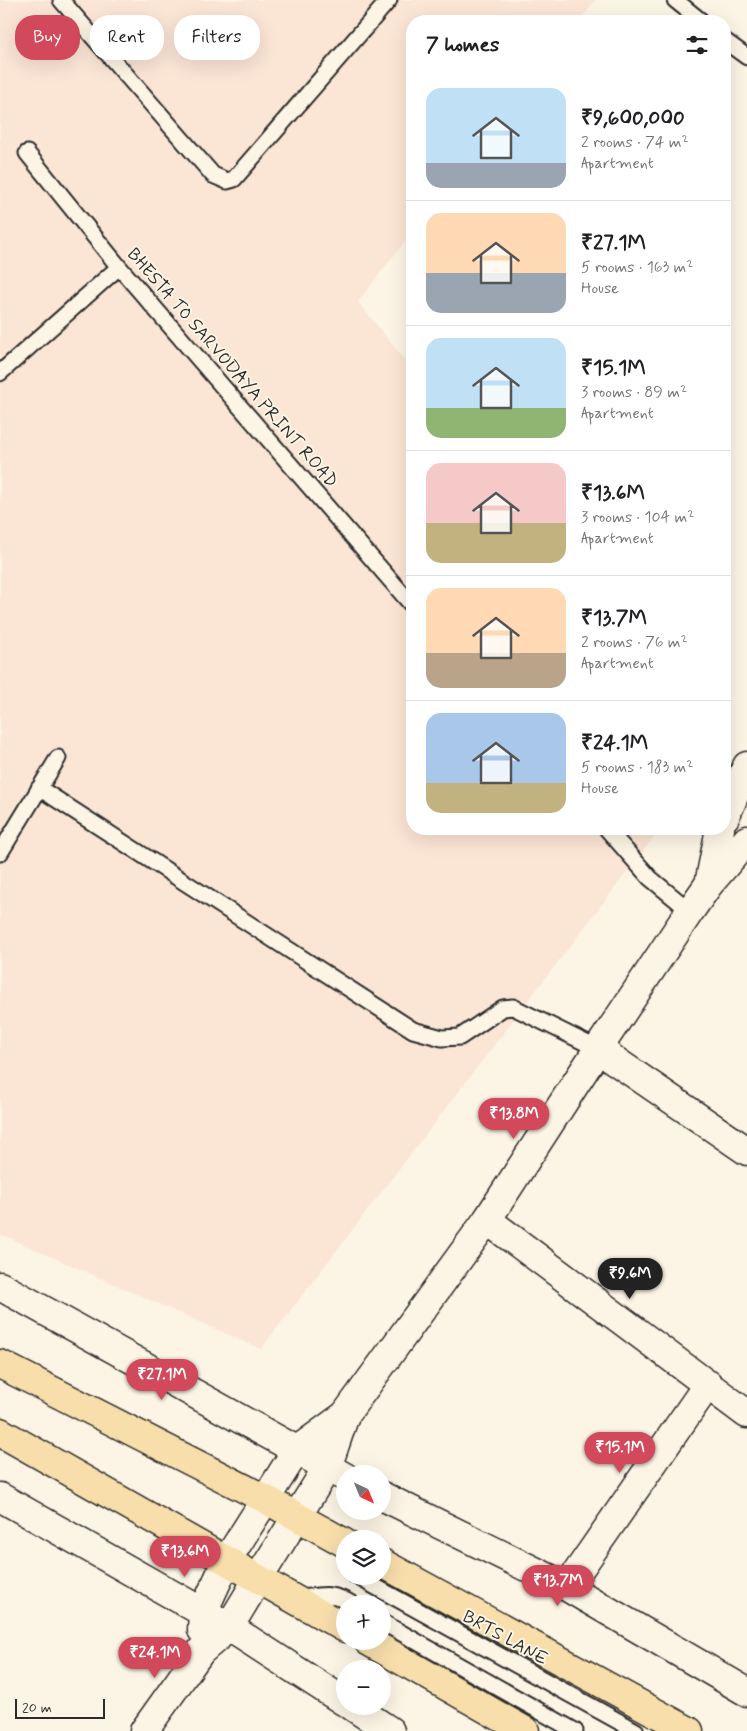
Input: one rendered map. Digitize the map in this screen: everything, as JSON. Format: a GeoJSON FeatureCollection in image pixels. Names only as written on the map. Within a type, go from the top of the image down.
{"type":"FeatureCollection","features":[{"type":"Feature","properties":{"kind":"highway"},"geometry":{"type":"LineString","coordinates":[[0,1364],[296,1516],[336,1542]]}},
{"type":"Feature","properties":{"kind":"highway"},"geometry":{"type":"LineString","coordinates":[[0,1432],[336,1623]]}},
{"type":"Feature","properties":{"kind":"highway"},"geometry":{"type":"LineString","coordinates":[[391,1568],[689,1731]]}},
{"type":"Feature","properties":{"kind":"highway"},"geometry":{"type":"LineString","coordinates":[[384,1650],[525,1731]]}},
{"type":"Feature","properties":{"kind":"street"},"geometry":{"type":"LineString","coordinates":[[731,803],[747,766]]}},
{"type":"Feature","properties":{"kind":"street"},"geometry":{"type":"LineString","coordinates":[[201,1651],[203,1612],[227,1560],[296,1451],[345,1414],[487,1220],[690,911],[709,884],[746,845],[731,834]]}},
{"type":"Feature","properties":{"kind":"street"},"geometry":{"type":"LineString","coordinates":[[709,884],[719,835]]}},
{"type":"Feature","properties":{"kind":"street"},"geometry":{"type":"LineString","coordinates":[[598,1049],[747,1151]]}},
{"type":"Feature","properties":{"kind":"street"},"geometry":{"type":"LineString","coordinates":[[487,1220],[747,1414]]}},
{"type":"Feature","properties":{"kind":"street"},"geometry":{"type":"LineString","coordinates":[[0,1286],[336,1473],[296,1516],[229,1627],[201,1651],[144,1731]]}},
{"type":"Feature","properties":{"kind":"street"},"geometry":{"type":"LineString","coordinates":[[566,1587],[708,1384]]}},
{"type":"Feature","properties":{"kind":"street"},"geometry":{"type":"LineString","coordinates":[[337,1465],[345,1414]]}},
{"type":"Feature","properties":{"kind":"street"},"geometry":{"type":"LineString","coordinates":[[0,1497],[229,1627],[336,1696]]}},
{"type":"Feature","properties":{"kind":"street"},"geometry":{"type":"LineString","coordinates":[[391,1500],[566,1587],[747,1692]]}},
{"type":"Feature","properties":{"kind":"street"},"geometry":{"type":"LineString","coordinates":[[366,1715],[390,1731]]}},
{"type":"Feature","properties":{"kind":"lane"},"geometry":{"type":"LineString","coordinates":[[61,0],[213,176],[227,181],[234,178],[389,0]]}},
{"type":"Feature","properties":{"kind":"lane"},"geometry":{"type":"LineString","coordinates":[[675,0],[694,15]]}},
{"type":"Feature","properties":{"kind":"lane"},"geometry":{"type":"LineString","coordinates":[[731,45],[747,57]]}},
{"type":"Feature","properties":{"kind":"lane","name":"BHESTA TO SARVODAYA PRINT ROAD"},"geometry":{"type":"LineString","coordinates":[[27,152],[119,267],[406,598]]}},
{"type":"Feature","properties":{"kind":"lane"},"geometry":{"type":"LineString","coordinates":[[0,373],[119,267]]}},
{"type":"Feature","properties":{"kind":"lane"},"geometry":{"type":"LineString","coordinates":[[0,853],[58,758]]}},
{"type":"Feature","properties":{"kind":"lane"},"geometry":{"type":"LineString","coordinates":[[39,788],[414,1030],[442,1038],[460,1038],[503,1008],[513,1007],[598,1049]]}},
{"type":"Feature","properties":{"kind":"lane"},"geometry":{"type":"LineString","coordinates":[[612,835],[650,878],[690,911]]}},
{"type":"Feature","properties":{"kind":"lane","name":"BRTS LANE"},"geometry":{"type":"LineString","coordinates":[[372,1585],[636,1731]]}},
{"type":"Feature","properties":{"kind":"lane"},"geometry":{"type":"LineString","coordinates":[[293,1599],[336,1596]]}},
{"type":"Feature","properties":{"kind":"lane"},"geometry":{"type":"LineString","coordinates":[[391,1627],[575,1731]]}},
{"type":"Feature","properties":{"kind":"shaded area"},"geometry":{"type":"Polygon","coordinates":[[[0,0],[596,0],[584,15],[406,15],[406,240],[358,302],[406,362],[406,835],[655,835],[261,1349],[0,1234],[0,0]]]}}]}
